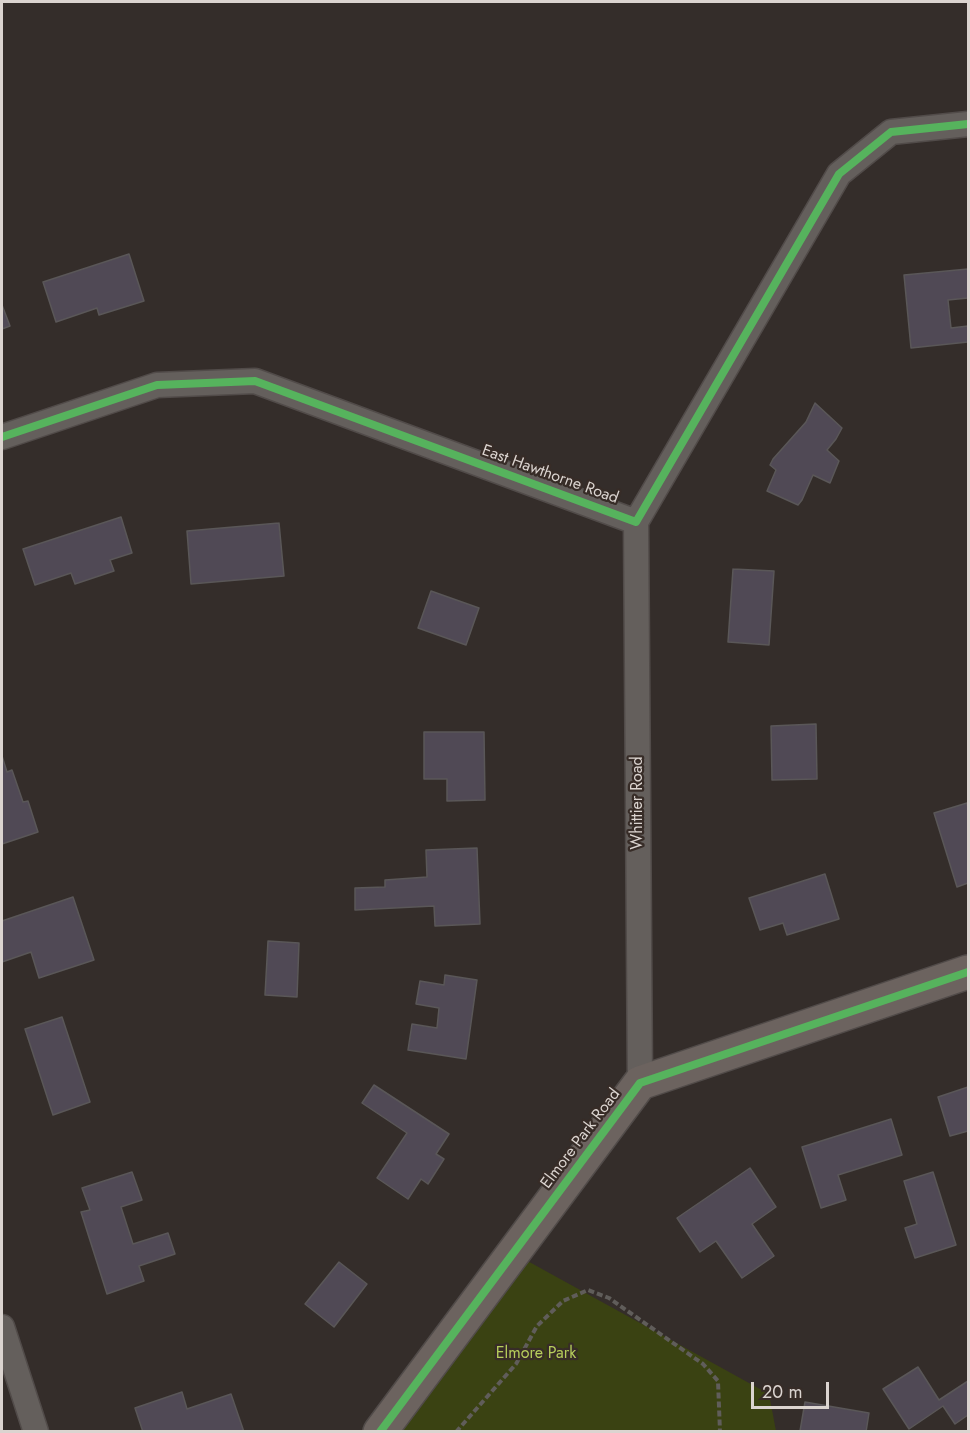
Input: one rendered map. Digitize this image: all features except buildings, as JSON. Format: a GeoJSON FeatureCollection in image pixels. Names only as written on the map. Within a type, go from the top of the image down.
{"type":"FeatureCollection","features":[{"type":"Feature","properties":{"kind":"street"},"geometry":{"type":"LineString","coordinates":[[636,522],[839,174],[891,132],[969,124]]}},
{"type":"Feature","properties":{"kind":"street","name":"East Hawthorne Road"},"geometry":{"type":"LineString","coordinates":[[2,437],[157,385],[255,381],[636,522]]}},
{"type":"Feature","properties":{"kind":"street","name":"Whittier Road"},"geometry":{"type":"LineString","coordinates":[[636,522],[639,1083]]}},
{"type":"Feature","properties":{"kind":"street","name":"Elmore Park Road"},"geometry":{"type":"LineString","coordinates":[[380,1431],[639,1083],[969,972]]}},
{"type":"Feature","properties":{"kind":"street"},"geometry":{"type":"LineString","coordinates":[[2,1327],[36,1431]]}},
{"type":"Feature","properties":{"kind":"path"},"geometry":{"type":"LineString","coordinates":[[456,1431],[516,1364],[537,1326],[563,1301],[588,1290],[609,1298],[704,1364],[718,1381],[720,1431]]}},
{"type":"Feature","properties":{"kind":"green space","name":"Elmore Park"},"geometry":{"type":"Polygon","coordinates":[[[513,1253],[769,1394],[776,1431],[380,1432],[513,1253]]]}},
{"type":"Feature","properties":{"kind":"cycle path"},"geometry":{"type":"LineString","coordinates":[[2,437],[157,385],[255,381],[636,522],[839,174],[891,132],[968,124]]}},
{"type":"Feature","properties":{"kind":"cycle path"},"geometry":{"type":"LineString","coordinates":[[380,1432],[640,1083],[968,972]]}}]}
